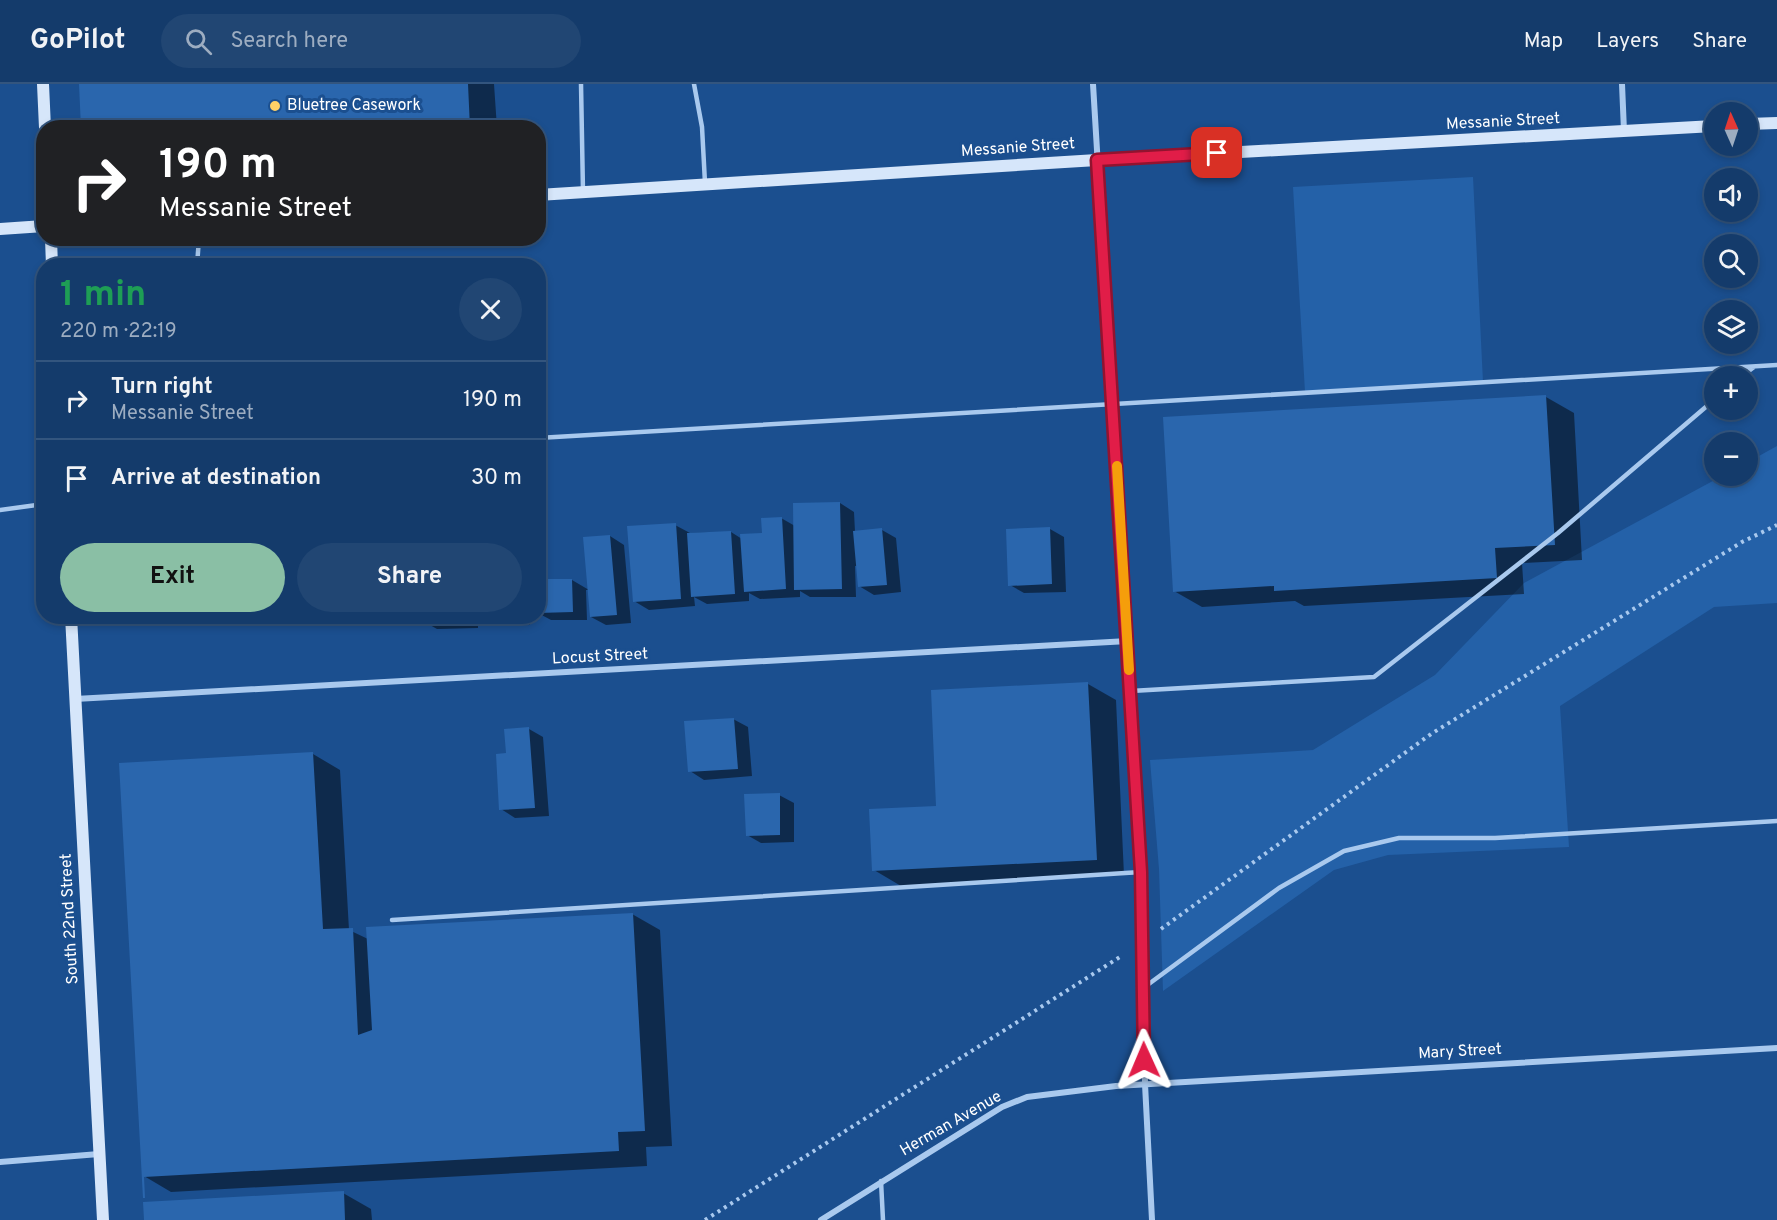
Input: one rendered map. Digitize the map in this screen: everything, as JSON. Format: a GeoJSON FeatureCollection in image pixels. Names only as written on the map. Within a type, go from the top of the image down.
{"type":"FeatureCollection","features":[{"type":"Feature","properties":{"kind":"street"},"geometry":{"type":"LineString","coordinates":[[43,84],[45,120]]}},
{"type":"Feature","properties":{"kind":"street"},"geometry":{"type":"LineString","coordinates":[[1094,84],[1141,872],[1144,1084],[1152,1220]]}},
{"type":"Feature","properties":{"kind":"street"},"geometry":{"type":"LineString","coordinates":[[1622,84],[1624,132]]}},
{"type":"Feature","properties":{"kind":"street"},"geometry":{"type":"LineString","coordinates":[[1758,124],[1777,123]]}},
{"type":"Feature","properties":{"kind":"street","name":"Messanie Street"},"geometry":{"type":"LineString","coordinates":[[546,194],[1097,160],[1704,127]]}},
{"type":"Feature","properties":{"kind":"street"},"geometry":{"type":"LineString","coordinates":[[0,229],[36,227]]}},
{"type":"Feature","properties":{"kind":"street","name":"South 22nd Street"},"geometry":{"type":"LineString","coordinates":[[71,624],[103,1220]]}},
{"type":"Feature","properties":{"kind":"street","name":"Locust Street"},"geometry":{"type":"LineString","coordinates":[[74,699],[1128,641]]}},
{"type":"Feature","properties":{"kind":"street","name":"Mary Street"},"geometry":{"type":"LineString","coordinates":[[1144,1084],[1777,1048]]}},
{"type":"Feature","properties":{"kind":"street","name":"Herman Avenue"},"geometry":{"type":"LineString","coordinates":[[821,1220],[880,1181],[1002,1107],[1027,1097],[1144,1084]]}},
{"type":"Feature","properties":{"kind":"street"},"geometry":{"type":"LineString","coordinates":[[0,1162],[99,1154]]}},
{"type":"Feature","properties":{"kind":"lane"},"geometry":{"type":"LineString","coordinates":[[581,84],[584,192]]}},
{"type":"Feature","properties":{"kind":"lane"},"geometry":{"type":"LineString","coordinates":[[694,84],[702,127],[705,184]]}},
{"type":"Feature","properties":{"kind":"lane"},"geometry":{"type":"LineString","coordinates":[[1758,367],[1777,365]]}},
{"type":"Feature","properties":{"kind":"lane"},"geometry":{"type":"LineString","coordinates":[[546,438],[1704,370]]}},
{"type":"Feature","properties":{"kind":"lane"},"geometry":{"type":"LineString","coordinates":[[1131,691],[1374,677],[1558,533],[1704,409]]}},
{"type":"Feature","properties":{"kind":"lane"},"geometry":{"type":"LineString","coordinates":[[0,510],[36,505]]}},
{"type":"Feature","properties":{"kind":"lane"},"geometry":{"type":"LineString","coordinates":[[1142,989],[1279,888],[1344,851],[1399,838],[1494,838],[1777,821]]}},
{"type":"Feature","properties":{"kind":"lane"},"geometry":{"type":"LineString","coordinates":[[392,920],[1141,872]]}},
{"type":"Feature","properties":{"kind":"lane"},"geometry":{"type":"LineString","coordinates":[[880,1181],[883,1220]]}},
{"type":"Feature","properties":{"kind":"path"},"geometry":{"type":"LineString","coordinates":[[705,1220],[1142,942],[1431,734],[1732,548],[1777,525]]}},
{"type":"Feature","properties":{"kind":"shaded area"},"geometry":{"type":"Polygon","coordinates":[[[1473,177],[1483,382],[1305,392],[1293,187],[1473,177]]]}},
{"type":"Feature","properties":{"kind":"shaded area"},"geometry":{"type":"Polygon","coordinates":[[[1777,446],[1777,603],[1714,607],[1560,706],[1569,847],[1388,855],[1334,870],[1163,991],[1159,869],[1150,760],[1313,750],[1435,675],[1524,583],[1704,486],[1758,486],[1758,456],[1777,446]]]}},
{"type":"Feature","properties":{"kind":"building","name":"Bluetree Casework"},"geometry":{"type":"Polygon","coordinates":[[[79,84],[468,84],[470,120],[81,120],[79,84]]]}},
{"type":"Feature","properties":{"kind":"building"},"geometry":{"type":"Polygon","coordinates":[[[1546,395],[1555,545],[1495,548],[1497,578],[1274,591],[1274,586],[1173,592],[1163,417],[1546,395]]]}},
{"type":"Feature","properties":{"kind":"building"},"geometry":{"type":"Polygon","coordinates":[[[840,502],[842,589],[794,590],[793,503],[840,502]]]}},
{"type":"Feature","properties":{"kind":"building"},"geometry":{"type":"Polygon","coordinates":[[[782,517],[786,589],[744,592],[740,534],[762,533],[761,518],[782,517]]]}},
{"type":"Feature","properties":{"kind":"building"},"geometry":{"type":"Polygon","coordinates":[[[676,523],[681,599],[633,602],[627,526],[676,523]]]}},
{"type":"Feature","properties":{"kind":"building"},"geometry":{"type":"Polygon","coordinates":[[[1050,527],[1052,584],[1008,586],[1006,529],[1050,527]]]}},
{"type":"Feature","properties":{"kind":"building"},"geometry":{"type":"Polygon","coordinates":[[[882,528],[887,585],[858,587],[853,531],[882,528]]]}},
{"type":"Feature","properties":{"kind":"building"},"geometry":{"type":"Polygon","coordinates":[[[731,531],[735,594],[691,597],[687,533],[731,531]]]}},
{"type":"Feature","properties":{"kind":"building"},"geometry":{"type":"Polygon","coordinates":[[[610,535],[617,615],[590,617],[583,537],[610,535]]]}},
{"type":"Feature","properties":{"kind":"building"},"geometry":{"type":"Polygon","coordinates":[[[546,579],[572,579],[573,612],[546,613],[546,579]]]}},
{"type":"Feature","properties":{"kind":"building"},"geometry":{"type":"Polygon","coordinates":[[[1088,682],[1097,860],[872,871],[869,809],[936,806],[931,690],[1088,682]]]}},
{"type":"Feature","properties":{"kind":"building"},"geometry":{"type":"Polygon","coordinates":[[[734,718],[738,769],[688,772],[684,721],[734,718]]]}},
{"type":"Feature","properties":{"kind":"building"},"geometry":{"type":"Polygon","coordinates":[[[529,727],[535,808],[499,810],[496,754],[506,753],[504,729],[529,727]]]}},
{"type":"Feature","properties":{"kind":"building"},"geometry":{"type":"Polygon","coordinates":[[[313,752],[323,929],[353,928],[358,1035],[372,1030],[366,927],[633,913],[645,1131],[618,1132],[619,1151],[144,1177],[145,1198],[143,1198],[119,763],[313,752]]]}},
{"type":"Feature","properties":{"kind":"building"},"geometry":{"type":"Polygon","coordinates":[[[780,793],[780,835],[746,836],[744,794],[780,793]]]}},
{"type":"Feature","properties":{"kind":"building"},"geometry":{"type":"Polygon","coordinates":[[[344,1191],[345,1220],[144,1220],[143,1202],[344,1191]]]}},
{"type":"Feature","properties":{"kind":"slow traffic"},"geometry":{"type":"LineString","coordinates":[[1117,466],[1129,670]]}},
{"type":"Feature","properties":{"kind":"place","name":"Bluetree Casework"},"geometry":{"type":"Point","coordinates":[275,106]}},
{"type":"Feature","properties":{"kind":"route"},"geometry":{"type":"LineString","coordinates":[[1144,1060],[1141,872],[1097,160],[1217,153]]}}]}
